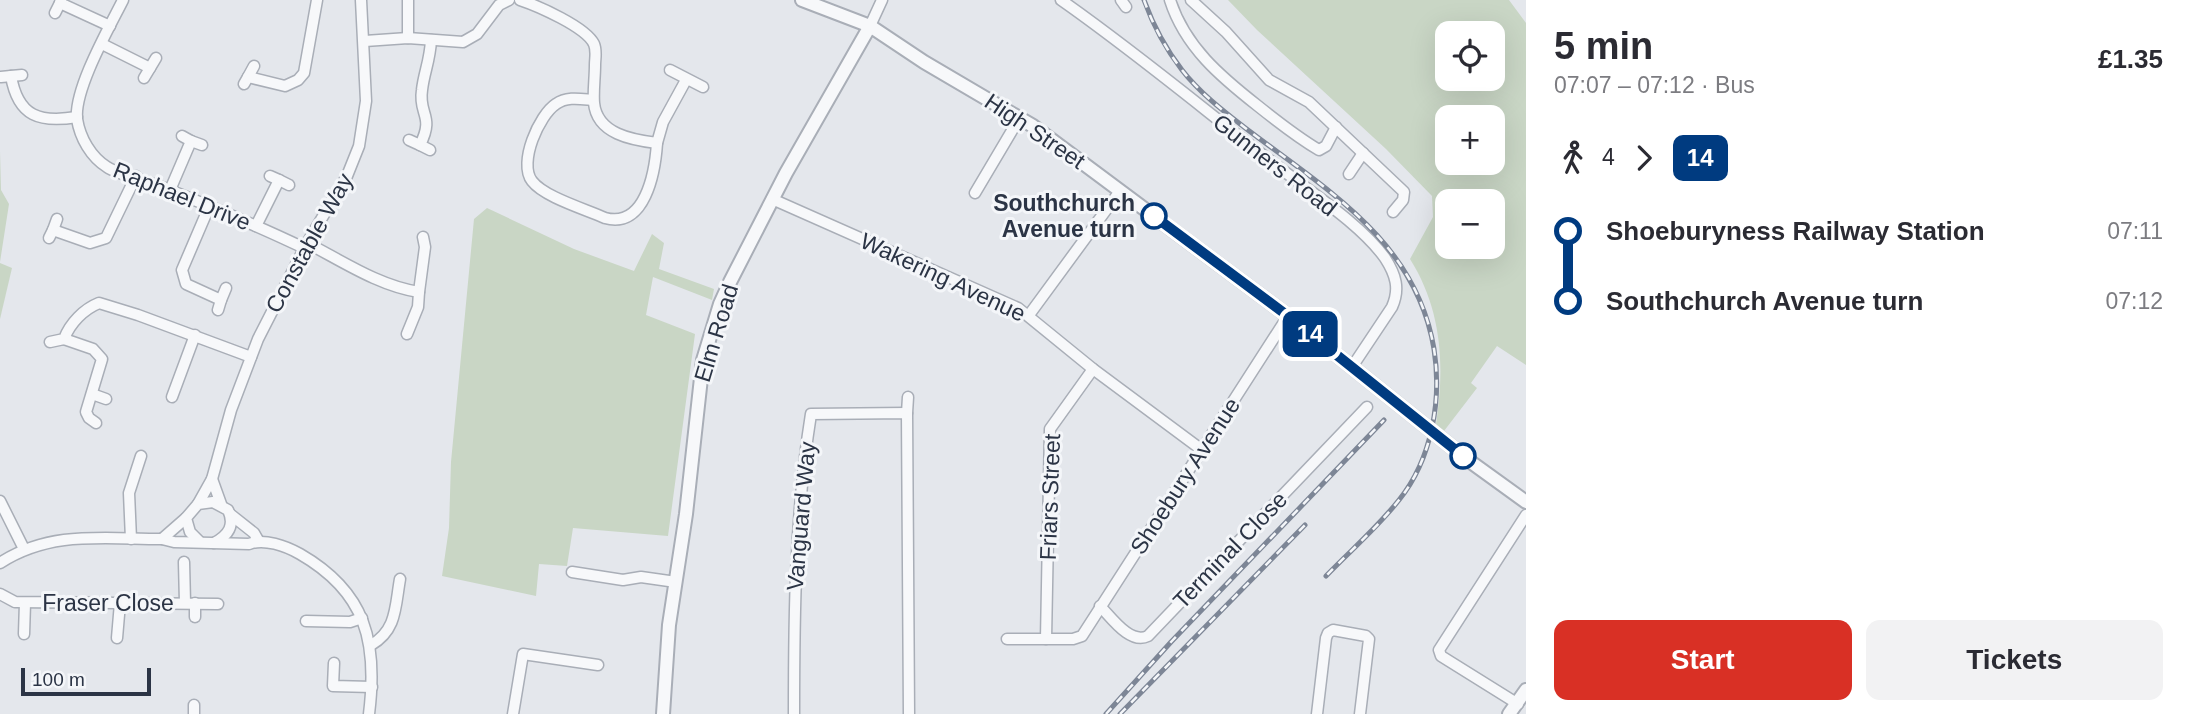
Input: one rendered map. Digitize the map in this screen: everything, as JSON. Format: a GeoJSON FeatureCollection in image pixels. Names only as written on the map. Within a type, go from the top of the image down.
{"type":"FeatureCollection","features":[{"type":"Feature","properties":{"kind":"street"},"geometry":{"type":"LineString","coordinates":[[22,75],[6,77],[16,100],[23,108],[51,120],[77,117],[83,86],[122,0]]}},
{"type":"Feature","properties":{"kind":"street"},"geometry":{"type":"LineString","coordinates":[[254,66],[246,81],[285,86],[302,77],[307,66],[317,0]]}},
{"type":"Feature","properties":{"kind":"street","name":"Constable Way"},"geometry":{"type":"LineString","coordinates":[[198,504],[212,479],[231,410],[251,357],[285,284],[341,187],[359,146],[366,101],[361,0]]}},
{"type":"Feature","properties":{"kind":"street"},"geometry":{"type":"LineString","coordinates":[[408,0],[408,38]]}},
{"type":"Feature","properties":{"kind":"street"},"geometry":{"type":"LineString","coordinates":[[365,41],[408,38],[463,42],[477,34],[499,5],[509,0]]}},
{"type":"Feature","properties":{"kind":"street"},"geometry":{"type":"LineString","coordinates":[[520,0],[579,29],[591,40],[596,51],[593,100],[596,115],[607,129],[633,139],[657,143]]}},
{"type":"Feature","properties":{"kind":"street","name":"High Street"},"geometry":{"type":"LineString","coordinates":[[802,0],[870,26],[1020,117],[1288,316],[1468,460],[1526,502]]}},
{"type":"Feature","properties":{"kind":"street"},"geometry":{"type":"LineString","coordinates":[[870,26],[882,0]]}},
{"type":"Feature","properties":{"kind":"street","name":"Gunners Road"},"geometry":{"type":"LineString","coordinates":[[1062,0],[1355,227],[1384,257],[1396,280],[1397,297],[1352,367]]}},
{"type":"Feature","properties":{"kind":"street"},"geometry":{"type":"LineString","coordinates":[[1170,0],[1184,33],[1217,74],[1297,137],[1319,150],[1326,146],[1336,127]]}},
{"type":"Feature","properties":{"kind":"street"},"geometry":{"type":"LineString","coordinates":[[1191,0],[1226,32],[1269,80],[1309,103],[1404,192],[1403,200],[1393,212]]}},
{"type":"Feature","properties":{"kind":"street"},"geometry":{"type":"LineString","coordinates":[[55,13],[60,1],[110,26]]}},
{"type":"Feature","properties":{"kind":"street","name":"Elm Road"},"geometry":{"type":"LineString","coordinates":[[663,714],[666,647],[704,360],[720,304],[772,200],[870,26]]}},
{"type":"Feature","properties":{"kind":"street"},"geometry":{"type":"LineString","coordinates":[[409,140],[425,147],[428,128],[421,94],[430,60],[431,40]]}},
{"type":"Feature","properties":{"kind":"street"},"geometry":{"type":"LineString","coordinates":[[102,44],[153,63],[144,78]]}},
{"type":"Feature","properties":{"kind":"street"},"geometry":{"type":"LineString","coordinates":[[670,71],[703,86]]}},
{"type":"Feature","properties":{"kind":"street"},"geometry":{"type":"LineString","coordinates":[[593,100],[573,99],[559,102],[544,117],[528,149],[526,161],[529,177],[538,187],[605,218],[627,218],[637,209],[653,176],[663,122],[686,80]]}},
{"type":"Feature","properties":{"kind":"street","name":"Raphael Drive"},"geometry":{"type":"LineString","coordinates":[[77,117],[84,141],[97,159],[115,172],[135,176],[405,290],[419,292]]}},
{"type":"Feature","properties":{"kind":"street"},"geometry":{"type":"LineString","coordinates":[[975,193],[1020,117]]}},
{"type":"Feature","properties":{"kind":"street"},"geometry":{"type":"LineString","coordinates":[[170,190],[187,138],[202,145]]}},
{"type":"Feature","properties":{"kind":"street"},"geometry":{"type":"LineString","coordinates":[[1349,174],[1363,153]]}},
{"type":"Feature","properties":{"kind":"street"},"geometry":{"type":"LineString","coordinates":[[57,219],[51,234],[90,243],[106,238],[135,176]]}},
{"type":"Feature","properties":{"kind":"street"},"geometry":{"type":"LineString","coordinates":[[256,226],[279,180]]}},
{"type":"Feature","properties":{"kind":"street"},"geometry":{"type":"LineString","coordinates":[[1029,316],[1119,191]]}},
{"type":"Feature","properties":{"kind":"street","name":"Wakering Avenue"},"geometry":{"type":"LineString","coordinates":[[772,200],[1007,303],[1029,316],[1093,369],[1202,450]]}},
{"type":"Feature","properties":{"kind":"street"},"geometry":{"type":"LineString","coordinates":[[209,207],[182,270],[186,285],[219,305],[226,288]]}},
{"type":"Feature","properties":{"kind":"street"},"geometry":{"type":"LineString","coordinates":[[407,334],[418,307],[425,247],[423,237]]}},
{"type":"Feature","properties":{"kind":"street"},"geometry":{"type":"LineString","coordinates":[[64,339],[70,325],[94,304],[99,303],[251,357]]}},
{"type":"Feature","properties":{"kind":"street","name":"Shoebury Avenue"},"geometry":{"type":"LineString","coordinates":[[1046,639],[1073,639],[1082,636],[1288,316]]}},
{"type":"Feature","properties":{"kind":"street"},"geometry":{"type":"LineString","coordinates":[[172,397],[195,335]]}},
{"type":"Feature","properties":{"kind":"street"},"geometry":{"type":"LineString","coordinates":[[50,342],[64,339],[97,352],[102,359],[86,412],[96,423]]}},
{"type":"Feature","properties":{"kind":"street","name":"Friars Street"},"geometry":{"type":"LineString","coordinates":[[1046,639],[1050,429],[1093,369]]}},
{"type":"Feature","properties":{"kind":"street"},"geometry":{"type":"LineString","coordinates":[[92,394],[106,398]]}},
{"type":"Feature","properties":{"kind":"street"},"geometry":{"type":"LineString","coordinates":[[908,397],[909,714]]}},
{"type":"Feature","properties":{"kind":"street","name":"Terminal Close"},"geometry":{"type":"LineString","coordinates":[[1100,606],[1132,636],[1142,639],[1147,636],[1367,407]]}},
{"type":"Feature","properties":{"kind":"street","name":"Vanguard Way"},"geometry":{"type":"LineString","coordinates":[[794,714],[796,564],[802,474],[811,414],[907,413]]}},
{"type":"Feature","properties":{"kind":"street"},"geometry":{"type":"LineString","coordinates":[[1355,420],[1364,428]]}},
{"type":"Feature","properties":{"kind":"street"},"geometry":{"type":"LineString","coordinates":[[131,539],[129,492],[141,456]]}},
{"type":"Feature","properties":{"kind":"street"},"geometry":{"type":"LineString","coordinates":[[212,479],[221,504],[254,533],[258,540]]}},
{"type":"Feature","properties":{"kind":"street"},"geometry":{"type":"LineString","coordinates":[[0,501],[23,549]]}},
{"type":"Feature","properties":{"kind":"street"},"geometry":{"type":"LineString","coordinates":[[162,539],[198,504],[221,504]]}},
{"type":"Feature","properties":{"kind":"street"},"geometry":{"type":"LineString","coordinates":[[214,542],[222,538],[231,527],[230,514]]}},
{"type":"Feature","properties":{"kind":"street"},"geometry":{"type":"LineString","coordinates":[[1526,515],[1439,650],[1441,656],[1514,709],[1526,690]]}},
{"type":"Feature","properties":{"kind":"street"},"geometry":{"type":"LineString","coordinates":[[186,518],[190,532],[200,542]]}},
{"type":"Feature","properties":{"kind":"street"},"geometry":{"type":"LineString","coordinates":[[0,563],[23,549],[67,538],[162,539],[249,544],[258,540],[293,550],[316,563],[344,589],[362,618],[371,645],[372,687],[369,714]]}},
{"type":"Feature","properties":{"kind":"street"},"geometry":{"type":"LineString","coordinates":[[184,562],[195,618]]}},
{"type":"Feature","properties":{"kind":"street"},"geometry":{"type":"LineString","coordinates":[[580,586],[577,573],[624,580],[641,577],[676,582]]}},
{"type":"Feature","properties":{"kind":"street"},"geometry":{"type":"LineString","coordinates":[[371,645],[382,639],[392,625],[400,579]]}},
{"type":"Feature","properties":{"kind":"street","name":"Fraser Close"},"geometry":{"type":"LineString","coordinates":[[0,594],[15,602],[25,603],[219,604]]}},
{"type":"Feature","properties":{"kind":"street"},"geometry":{"type":"LineString","coordinates":[[24,634],[25,603]]}},
{"type":"Feature","properties":{"kind":"street"},"geometry":{"type":"LineString","coordinates":[[117,638],[120,603]]}},
{"type":"Feature","properties":{"kind":"street"},"geometry":{"type":"LineString","coordinates":[[306,621],[350,622],[362,618]]}},
{"type":"Feature","properties":{"kind":"street"},"geometry":{"type":"LineString","coordinates":[[1317,714],[1326,638],[1333,630],[1366,636],[1369,639],[1360,714]]}},
{"type":"Feature","properties":{"kind":"street"},"geometry":{"type":"LineString","coordinates":[[1007,639],[1046,639]]}},
{"type":"Feature","properties":{"kind":"street"},"geometry":{"type":"LineString","coordinates":[[513,714],[525,641]]}},
{"type":"Feature","properties":{"kind":"street"},"geometry":{"type":"LineString","coordinates":[[523,654],[598,665]]}},
{"type":"Feature","properties":{"kind":"street"},"geometry":{"type":"LineString","coordinates":[[332,699],[334,663]]}},
{"type":"Feature","properties":{"kind":"street"},"geometry":{"type":"LineString","coordinates":[[333,686],[372,687]]}},
{"type":"Feature","properties":{"kind":"green space"},"geometry":{"type":"Polygon","coordinates":[[[1228,0],[1509,0],[1526,23],[1526,365],[1497,346],[1471,383],[1477,388],[1444,431],[1436,424],[1440,360],[1435,318],[1421,278],[1410,259],[1433,217],[1432,196],[1228,0]]]}},
{"type":"Feature","properties":{"kind":"green space"},"geometry":{"type":"Polygon","coordinates":[[[0,151],[1,190],[9,204],[0,262],[0,151]]]}},
{"type":"Feature","properties":{"kind":"green space"},"geometry":{"type":"Polygon","coordinates":[[[487,208],[574,249],[634,271],[652,234],[664,243],[659,269],[714,289],[712,300],[653,277],[646,315],[695,334],[668,536],[573,528],[567,566],[539,564],[536,596],[442,576],[449,528],[451,462],[474,219],[487,208]]]}},
{"type":"Feature","properties":{"kind":"green space"},"geometry":{"type":"Polygon","coordinates":[[[0,263],[12,268],[0,319],[0,263]]]}},
{"type":"Feature","properties":{"kind":"railway"},"geometry":{"type":"LineString","coordinates":[[1144,0],[1165,45],[1189,78],[1219,107],[1363,220],[1387,247],[1408,277],[1424,311],[1434,349],[1437,388],[1427,448],[1420,466],[1399,500],[1326,576]]}},
{"type":"Feature","properties":{"kind":"railway"},"geometry":{"type":"LineString","coordinates":[[1106,714],[1171,642],[1384,420]]}},
{"type":"Feature","properties":{"kind":"railway"},"geometry":{"type":"LineString","coordinates":[[1120,714],[1305,525]]}},
{"type":"Feature","properties":{"kind":"bus line","name":"14"},"geometry":{"type":"LineString","coordinates":[[1154,216],[1288,316],[1463,456]]}},
{"type":"Feature","properties":{"kind":"place","name":"Southchurch Avenue turn"},"geometry":{"type":"Point","coordinates":[1154,216]}}]}
